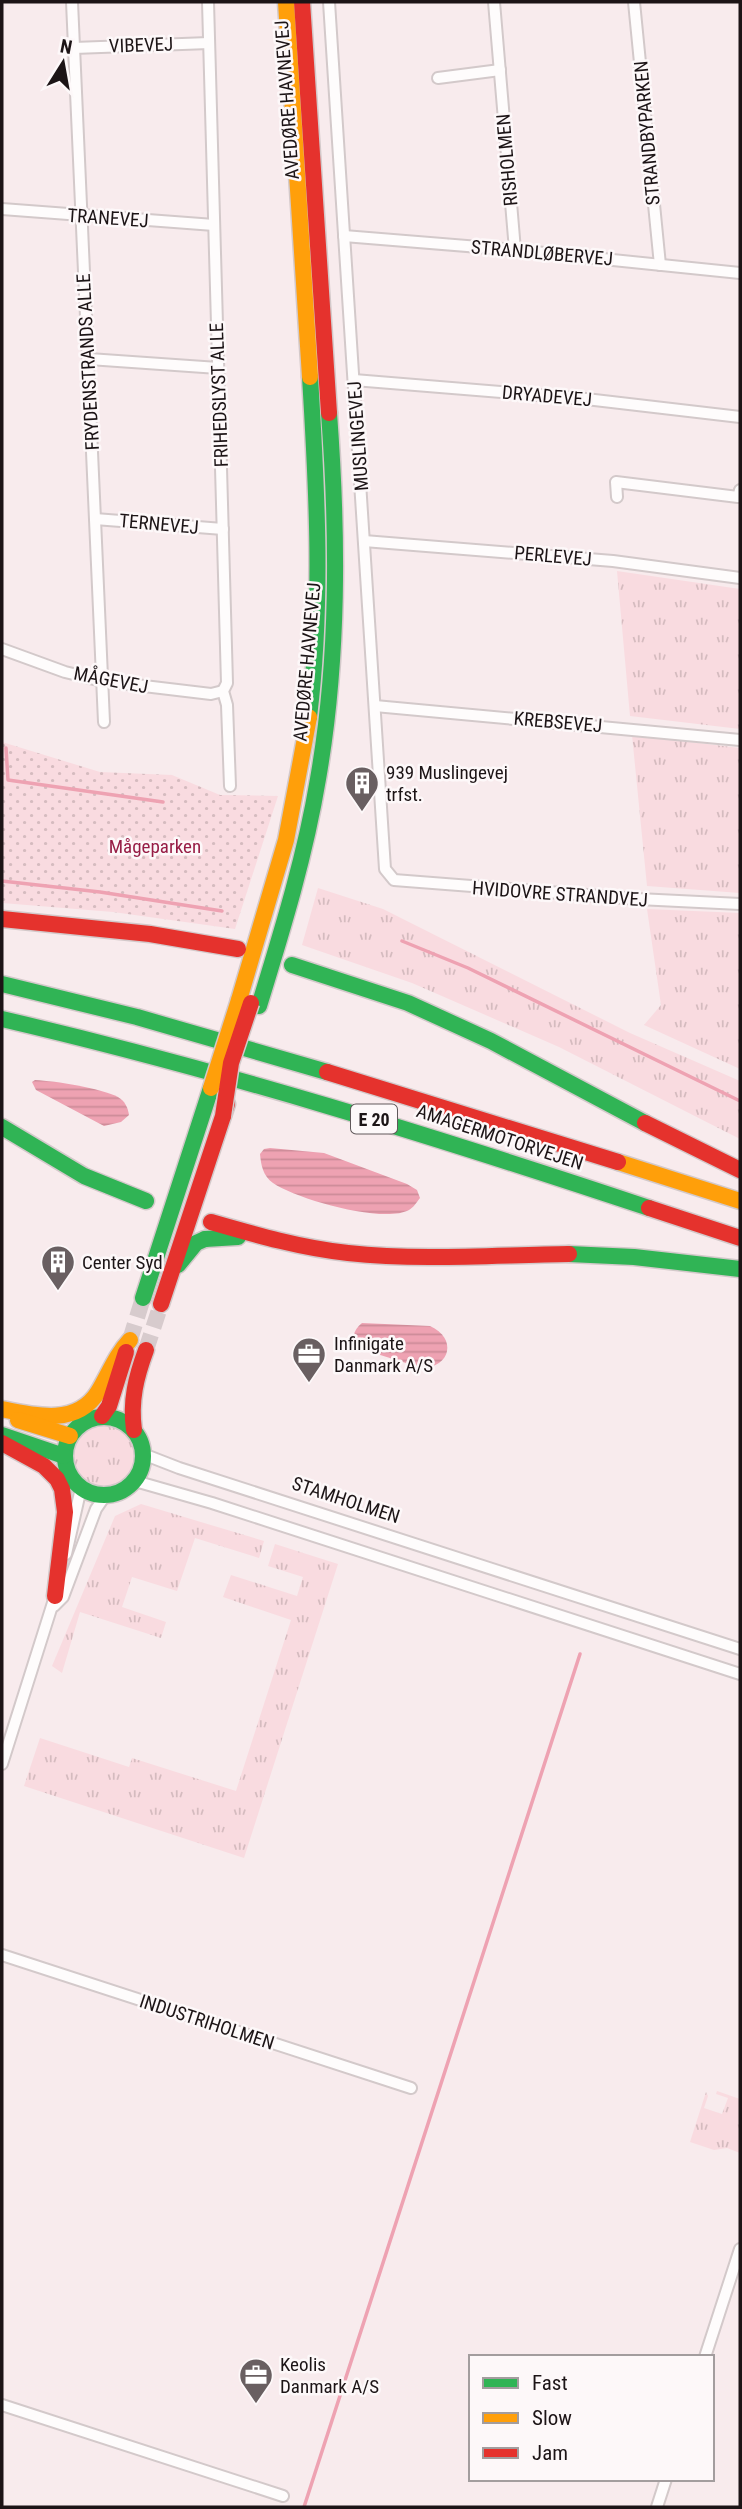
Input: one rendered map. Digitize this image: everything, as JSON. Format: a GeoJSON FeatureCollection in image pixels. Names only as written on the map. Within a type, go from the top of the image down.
{"type":"FeatureCollection","features":[{"type":"Feature","properties":{"kind":"main road","name":"AVEDØRE HAVNEVEJ"},"geometry":{"type":"LineString","coordinates":[[143,1298],[172,1210],[213,1114],[250,1003],[248,954],[293,812],[314,676],[318,621],[316,478],[286,2]]}},
{"type":"Feature","properties":{"kind":"main road","name":"AVEDØRE HAVNEVEJ"},"geometry":{"type":"LineString","coordinates":[[161,1304],[192,1211],[213,1114],[215,1075],[274,959],[292,898],[311,818],[329,690],[336,561],[334,481],[302,2]]}},
{"type":"Feature","properties":{"kind":"main road"},"geometry":{"type":"LineString","coordinates":[[2,919],[100,927],[205,942],[274,959],[408,1003],[491,1041],[612,1107],[740,1170]]}},
{"type":"Feature","properties":{"kind":"main road","name":"AMAGERMOTORVEJEN"},"geometry":{"type":"LineString","coordinates":[[2,984],[199,1032],[740,1201]]}},
{"type":"Feature","properties":{"kind":"main road","name":"AMAGERMOTORVEJEN"},"geometry":{"type":"LineString","coordinates":[[2,1019],[192,1065],[295,1094],[740,1238]]}},
{"type":"Feature","properties":{"kind":"main road"},"geometry":{"type":"LineString","coordinates":[[2,1127],[85,1176],[172,1210],[192,1211],[209,1221],[278,1241]]}},
{"type":"Feature","properties":{"kind":"main road"},"geometry":{"type":"LineString","coordinates":[[172,1272],[196,1243],[205,1239],[231,1236],[346,1253],[439,1258],[571,1254],[653,1258],[740,1269]]}},
{"type":"Feature","properties":{"kind":"main road"},"geometry":{"type":"LineString","coordinates":[[2,1411],[61,1417],[83,1407],[97,1395],[115,1355],[130,1340],[109,1406],[102,1416]]}},
{"type":"Feature","properties":{"kind":"main road"},"geometry":{"type":"LineString","coordinates":[[134,1430],[130,1410],[131,1393],[146,1350]]}},
{"type":"Feature","properties":{"kind":"main road"},"geometry":{"type":"LineString","coordinates":[[2,1411],[70,1436]]}},
{"type":"Feature","properties":{"kind":"main road"},"geometry":{"type":"LineString","coordinates":[[102,1416],[123,1421],[134,1430],[141,1441],[143,1454],[135,1481],[118,1493],[105,1496],[92,1494],[81,1488],[67,1471],[64,1456],[70,1436],[80,1424],[102,1416]]}},
{"type":"Feature","properties":{"kind":"main road"},"geometry":{"type":"LineString","coordinates":[[2,1435],[64,1456]]}},
{"type":"Feature","properties":{"kind":"main road"},"geometry":{"type":"LineString","coordinates":[[2,1443],[52,1472],[65,1496],[64,1533],[54,1602]]}},
{"type":"Feature","properties":{"kind":"street","name":"FRYDENSTRANDS ALLE"},"geometry":{"type":"LineString","coordinates":[[72,2],[104,722]]}},
{"type":"Feature","properties":{"kind":"street","name":"FRIHEDSLYST ALLE"},"geometry":{"type":"LineString","coordinates":[[208,2],[227,683],[223,691],[227,705],[230,786]]}},
{"type":"Feature","properties":{"kind":"street","name":"MUSLINGEVEJ"},"geometry":{"type":"LineString","coordinates":[[329,2],[385,869]]}},
{"type":"Feature","properties":{"kind":"street","name":"RISHOLMEN"},"geometry":{"type":"LineString","coordinates":[[494,2],[515,250]]}},
{"type":"Feature","properties":{"kind":"street","name":"STRANDBYPARKEN"},"geometry":{"type":"LineString","coordinates":[[634,2],[660,265]]}},
{"type":"Feature","properties":{"kind":"street","name":"VIBEVEJ"},"geometry":{"type":"LineString","coordinates":[[74,48],[209,43]]}},
{"type":"Feature","properties":{"kind":"street"},"geometry":{"type":"LineString","coordinates":[[438,78],[500,71]]}},
{"type":"Feature","properties":{"kind":"street","name":"TRANEVEJ"},"geometry":{"type":"LineString","coordinates":[[2,209],[214,225]]}},
{"type":"Feature","properties":{"kind":"street","name":"STRANDLØBERVEJ"},"geometry":{"type":"LineString","coordinates":[[344,236],[740,273]]}},
{"type":"Feature","properties":{"kind":"street"},"geometry":{"type":"LineString","coordinates":[[89,359],[218,368]]}},
{"type":"Feature","properties":{"kind":"street","name":"DRYADEVEJ"},"geometry":{"type":"LineString","coordinates":[[354,380],[586,399],[740,417]]}},
{"type":"Feature","properties":{"kind":"street"},"geometry":{"type":"LineString","coordinates":[[617,497],[616,482],[737,497],[740,490]]}},
{"type":"Feature","properties":{"kind":"street","name":"TERNEVEJ"},"geometry":{"type":"LineString","coordinates":[[95,519],[223,529]]}},
{"type":"Feature","properties":{"kind":"street","name":"PERLEVEJ"},"geometry":{"type":"LineString","coordinates":[[365,541],[613,561],[740,578]]}},
{"type":"Feature","properties":{"kind":"street","name":"MÅGEVEJ"},"geometry":{"type":"LineString","coordinates":[[2,649],[102,681],[211,694],[223,691]]}},
{"type":"Feature","properties":{"kind":"street","name":"KREBSEVEJ"},"geometry":{"type":"LineString","coordinates":[[375,706],[740,740]]}},
{"type":"Feature","properties":{"kind":"street","name":"HVIDOVRE STRANDVEJ"},"geometry":{"type":"LineString","coordinates":[[385,869],[394,880],[447,886],[740,904]]}},
{"type":"Feature","properties":{"kind":"street","name":"STAMHOLMEN"},"geometry":{"type":"LineString","coordinates":[[143,1454],[179,1468],[740,1649]]}},
{"type":"Feature","properties":{"kind":"street"},"geometry":{"type":"LineString","coordinates":[[135,1481],[177,1492],[740,1674]]}},
{"type":"Feature","properties":{"kind":"street"},"geometry":{"type":"LineString","coordinates":[[2,1765],[54,1602],[81,1488]]}},
{"type":"Feature","properties":{"kind":"street"},"geometry":{"type":"LineString","coordinates":[[54,1602],[63,1597],[96,1509],[105,1496]]}},
{"type":"Feature","properties":{"kind":"street"},"geometry":{"type":"LineString","coordinates":[[529,1605],[537,1584]]}},
{"type":"Feature","properties":{"kind":"street","name":"INDUSTRIHOLMEN"},"geometry":{"type":"LineString","coordinates":[[2,1955],[411,2088]]}},
{"type":"Feature","properties":{"kind":"street"},"geometry":{"type":"LineString","coordinates":[[706,2355],[740,2249]]}},
{"type":"Feature","properties":{"kind":"street"},"geometry":{"type":"LineString","coordinates":[[2,2405],[282,2496]]}},
{"type":"Feature","properties":{"kind":"street"},"geometry":{"type":"LineString","coordinates":[[657,2507],[665,2481]]}},
{"type":"Feature","properties":{"kind":"green space"},"geometry":{"type":"Polygon","coordinates":[[[617,571],[740,589],[740,729],[630,716],[617,571]]]}},
{"type":"Feature","properties":{"kind":"green space"},"geometry":{"type":"Polygon","coordinates":[[[632,735],[740,748],[740,893],[647,886],[632,735]]]}},
{"type":"Feature","properties":{"kind":"green space","name":"Mågeparken"},"geometry":{"type":"Polygon","coordinates":[[[2,742],[100,772],[172,775],[220,795],[278,796],[235,929],[113,912],[2,903],[2,742]]]}},
{"type":"Feature","properties":{"kind":"green space"},"geometry":{"type":"Polygon","coordinates":[[[318,888],[383,909],[630,1033],[740,1081],[740,1139],[559,1047],[412,983],[302,945],[318,888]]]}},
{"type":"Feature","properties":{"kind":"green space"},"geometry":{"type":"Polygon","coordinates":[[[647,909],[740,913],[740,1069],[644,1025],[661,1005],[647,909]]]}},
{"type":"Feature","properties":{"kind":"green space"},"geometry":{"type":"Polygon","coordinates":[[[105,1424],[117,1426],[128,1433],[135,1444],[135,1468],[128,1479],[117,1486],[105,1488],[93,1486],[82,1479],[75,1468],[73,1456],[75,1444],[82,1433],[93,1426],[105,1424]]]}},
{"type":"Feature","properties":{"kind":"green space"},"geometry":{"type":"Polygon","coordinates":[[[141,1504],[264,1541],[259,1558],[195,1538],[177,1591],[132,1577],[122,1607],[166,1622],[161,1638],[80,1612],[62,1673],[52,1666],[115,1516],[141,1504]]]}},
{"type":"Feature","properties":{"kind":"green space"},"geometry":{"type":"Polygon","coordinates":[[[275,1544],[338,1564],[244,1858],[24,1786],[40,1738],[129,1767],[132,1758],[236,1791],[291,1620],[223,1597],[231,1575],[297,1596],[303,1577],[268,1566],[275,1544]]]}},
{"type":"Feature","properties":{"kind":"green space"},"geometry":{"type":"Polygon","coordinates":[[[717,2091],[740,2099],[740,2153],[727,2148],[714,2150],[690,2142],[706,2092],[708,2096],[704,2108],[722,2114],[728,2098],[716,2094],[717,2091]]]}},
{"type":"Feature","properties":{"kind":"shaded area"},"geometry":{"type":"Polygon","coordinates":[[[35,1080],[110,1094],[123,1101],[129,1115],[121,1122],[104,1126],[36,1090],[32,1082],[35,1080]]]}},
{"type":"Feature","properties":{"kind":"shaded area"},"geometry":{"type":"Polygon","coordinates":[[[264,1149],[324,1153],[407,1184],[417,1190],[420,1198],[409,1210],[397,1214],[380,1214],[340,1208],[300,1196],[273,1183],[267,1177],[260,1154],[264,1149]]]}},
{"type":"Feature","properties":{"kind":"shaded area"},"geometry":{"type":"Polygon","coordinates":[[[362,1323],[430,1326],[444,1337],[447,1351],[439,1363],[422,1368],[361,1349],[354,1336],[362,1323]]]}},
{"type":"Feature","properties":{"kind":"waterway"},"geometry":{"type":"LineString","coordinates":[[6,748],[8,780],[163,802]]}},
{"type":"Feature","properties":{"kind":"waterway"},"geometry":{"type":"LineString","coordinates":[[2,881],[100,892],[222,911]]}},
{"type":"Feature","properties":{"kind":"waterway"},"geometry":{"type":"LineString","coordinates":[[402,941],[468,968],[740,1101]]}},
{"type":"Feature","properties":{"kind":"waterway"},"geometry":{"type":"LineString","coordinates":[[304,2507],[580,1654]]}},
{"type":"Feature","properties":{"kind":"tunnel"},"geometry":{"type":"LineString","coordinates":[[130,1340],[143,1298]]}},
{"type":"Feature","properties":{"kind":"tunnel"},"geometry":{"type":"LineString","coordinates":[[146,1350],[161,1304]]}},
{"type":"Feature","properties":{"kind":"traffic: fast"},"geometry":{"type":"LineString","coordinates":[[309,717],[317,589],[310,377]]}},
{"type":"Feature","properties":{"kind":"traffic: fast"},"geometry":{"type":"LineString","coordinates":[[259,1006],[300,865],[325,734],[335,597],[329,413]]}},
{"type":"Feature","properties":{"kind":"traffic: fast"},"geometry":{"type":"LineString","coordinates":[[292,965],[408,1003],[491,1041],[645,1123]]}},
{"type":"Feature","properties":{"kind":"traffic: fast"},"geometry":{"type":"LineString","coordinates":[[2,984],[137,1017],[327,1072]]}},
{"type":"Feature","properties":{"kind":"traffic: fast"},"geometry":{"type":"LineString","coordinates":[[2,1019],[247,1082],[649,1208]]}},
{"type":"Feature","properties":{"kind":"traffic: fast"},"geometry":{"type":"LineString","coordinates":[[143,1298],[211,1088]]}},
{"type":"Feature","properties":{"kind":"traffic: fast"},"geometry":{"type":"LineString","coordinates":[[2,1127],[84,1176],[146,1201]]}},
{"type":"Feature","properties":{"kind":"traffic: fast"},"geometry":{"type":"LineString","coordinates":[[205,1239],[238,1237]]}},
{"type":"Feature","properties":{"kind":"traffic: fast"},"geometry":{"type":"LineString","coordinates":[[178,1265],[196,1243],[205,1239]]}},
{"type":"Feature","properties":{"kind":"traffic: fast"},"geometry":{"type":"LineString","coordinates":[[569,1254],[634,1257],[740,1269]]}},
{"type":"Feature","properties":{"kind":"traffic: fast"},"geometry":{"type":"LineString","coordinates":[[96,1417],[112,1417],[126,1423],[137,1434],[143,1448],[143,1456],[143,1464],[137,1478],[126,1489],[112,1495],[96,1495],[82,1489],[71,1478],[65,1464],[65,1448],[71,1434],[82,1423],[96,1417]]}},
{"type":"Feature","properties":{"kind":"traffic: fast"},"geometry":{"type":"LineString","coordinates":[[2,1435],[64,1456]]}},
{"type":"Feature","properties":{"kind":"traffic: slow"},"geometry":{"type":"LineString","coordinates":[[286,2],[310,377]]}},
{"type":"Feature","properties":{"kind":"traffic: slow"},"geometry":{"type":"LineString","coordinates":[[239,1000],[286,840],[309,717]]}},
{"type":"Feature","properties":{"kind":"traffic: slow"},"geometry":{"type":"LineString","coordinates":[[211,1088],[239,1000]]}},
{"type":"Feature","properties":{"kind":"traffic: slow"},"geometry":{"type":"LineString","coordinates":[[618,1162],[740,1201]]}},
{"type":"Feature","properties":{"kind":"traffic: slow"},"geometry":{"type":"LineString","coordinates":[[2,1409],[41,1416],[79,1410],[98,1392],[130,1340]]}},
{"type":"Feature","properties":{"kind":"traffic: slow"},"geometry":{"type":"LineString","coordinates":[[18,1420],[70,1436]]}},
{"type":"Feature","properties":{"kind":"traffic: jam"},"geometry":{"type":"LineString","coordinates":[[302,2],[329,413]]}},
{"type":"Feature","properties":{"kind":"traffic: jam"},"geometry":{"type":"LineString","coordinates":[[2,919],[150,934],[238,949]]}},
{"type":"Feature","properties":{"kind":"traffic: jam"},"geometry":{"type":"LineString","coordinates":[[223,1116],[231,1063],[251,1003]]}},
{"type":"Feature","properties":{"kind":"traffic: jam"},"geometry":{"type":"LineString","coordinates":[[327,1072],[618,1162]]}},
{"type":"Feature","properties":{"kind":"traffic: jam"},"geometry":{"type":"LineString","coordinates":[[161,1304],[227,1104]]}},
{"type":"Feature","properties":{"kind":"traffic: jam"},"geometry":{"type":"LineString","coordinates":[[645,1123],[740,1170]]}},
{"type":"Feature","properties":{"kind":"traffic: jam"},"geometry":{"type":"LineString","coordinates":[[649,1208],[740,1238]]}},
{"type":"Feature","properties":{"kind":"traffic: jam"},"geometry":{"type":"LineString","coordinates":[[211,1222],[296,1244],[348,1253],[431,1257],[569,1254]]}},
{"type":"Feature","properties":{"kind":"traffic: jam"},"geometry":{"type":"LineString","coordinates":[[134,1430],[135,1389],[146,1350]]}},
{"type":"Feature","properties":{"kind":"traffic: jam"},"geometry":{"type":"LineString","coordinates":[[102,1416],[109,1406],[126,1352]]}},
{"type":"Feature","properties":{"kind":"traffic: jam"},"geometry":{"type":"LineString","coordinates":[[2,1443],[44,1466],[57,1479],[62,1489],[65,1512],[55,1596]]}},
{"type":"Feature","properties":{"kind":"place","name":"939 Muslingevej trfst."},"geometry":{"type":"Point","coordinates":[362,813]}},
{"type":"Feature","properties":{"kind":"place","name":"Center Syd"},"geometry":{"type":"Point","coordinates":[58,1292]}},
{"type":"Feature","properties":{"kind":"place","name":"Infinigate Danmark A/S"},"geometry":{"type":"Point","coordinates":[309,1384]}},
{"type":"Feature","properties":{"kind":"place","name":"Keolis Danmark A/S"},"geometry":{"type":"Point","coordinates":[256,2405]}}]}
